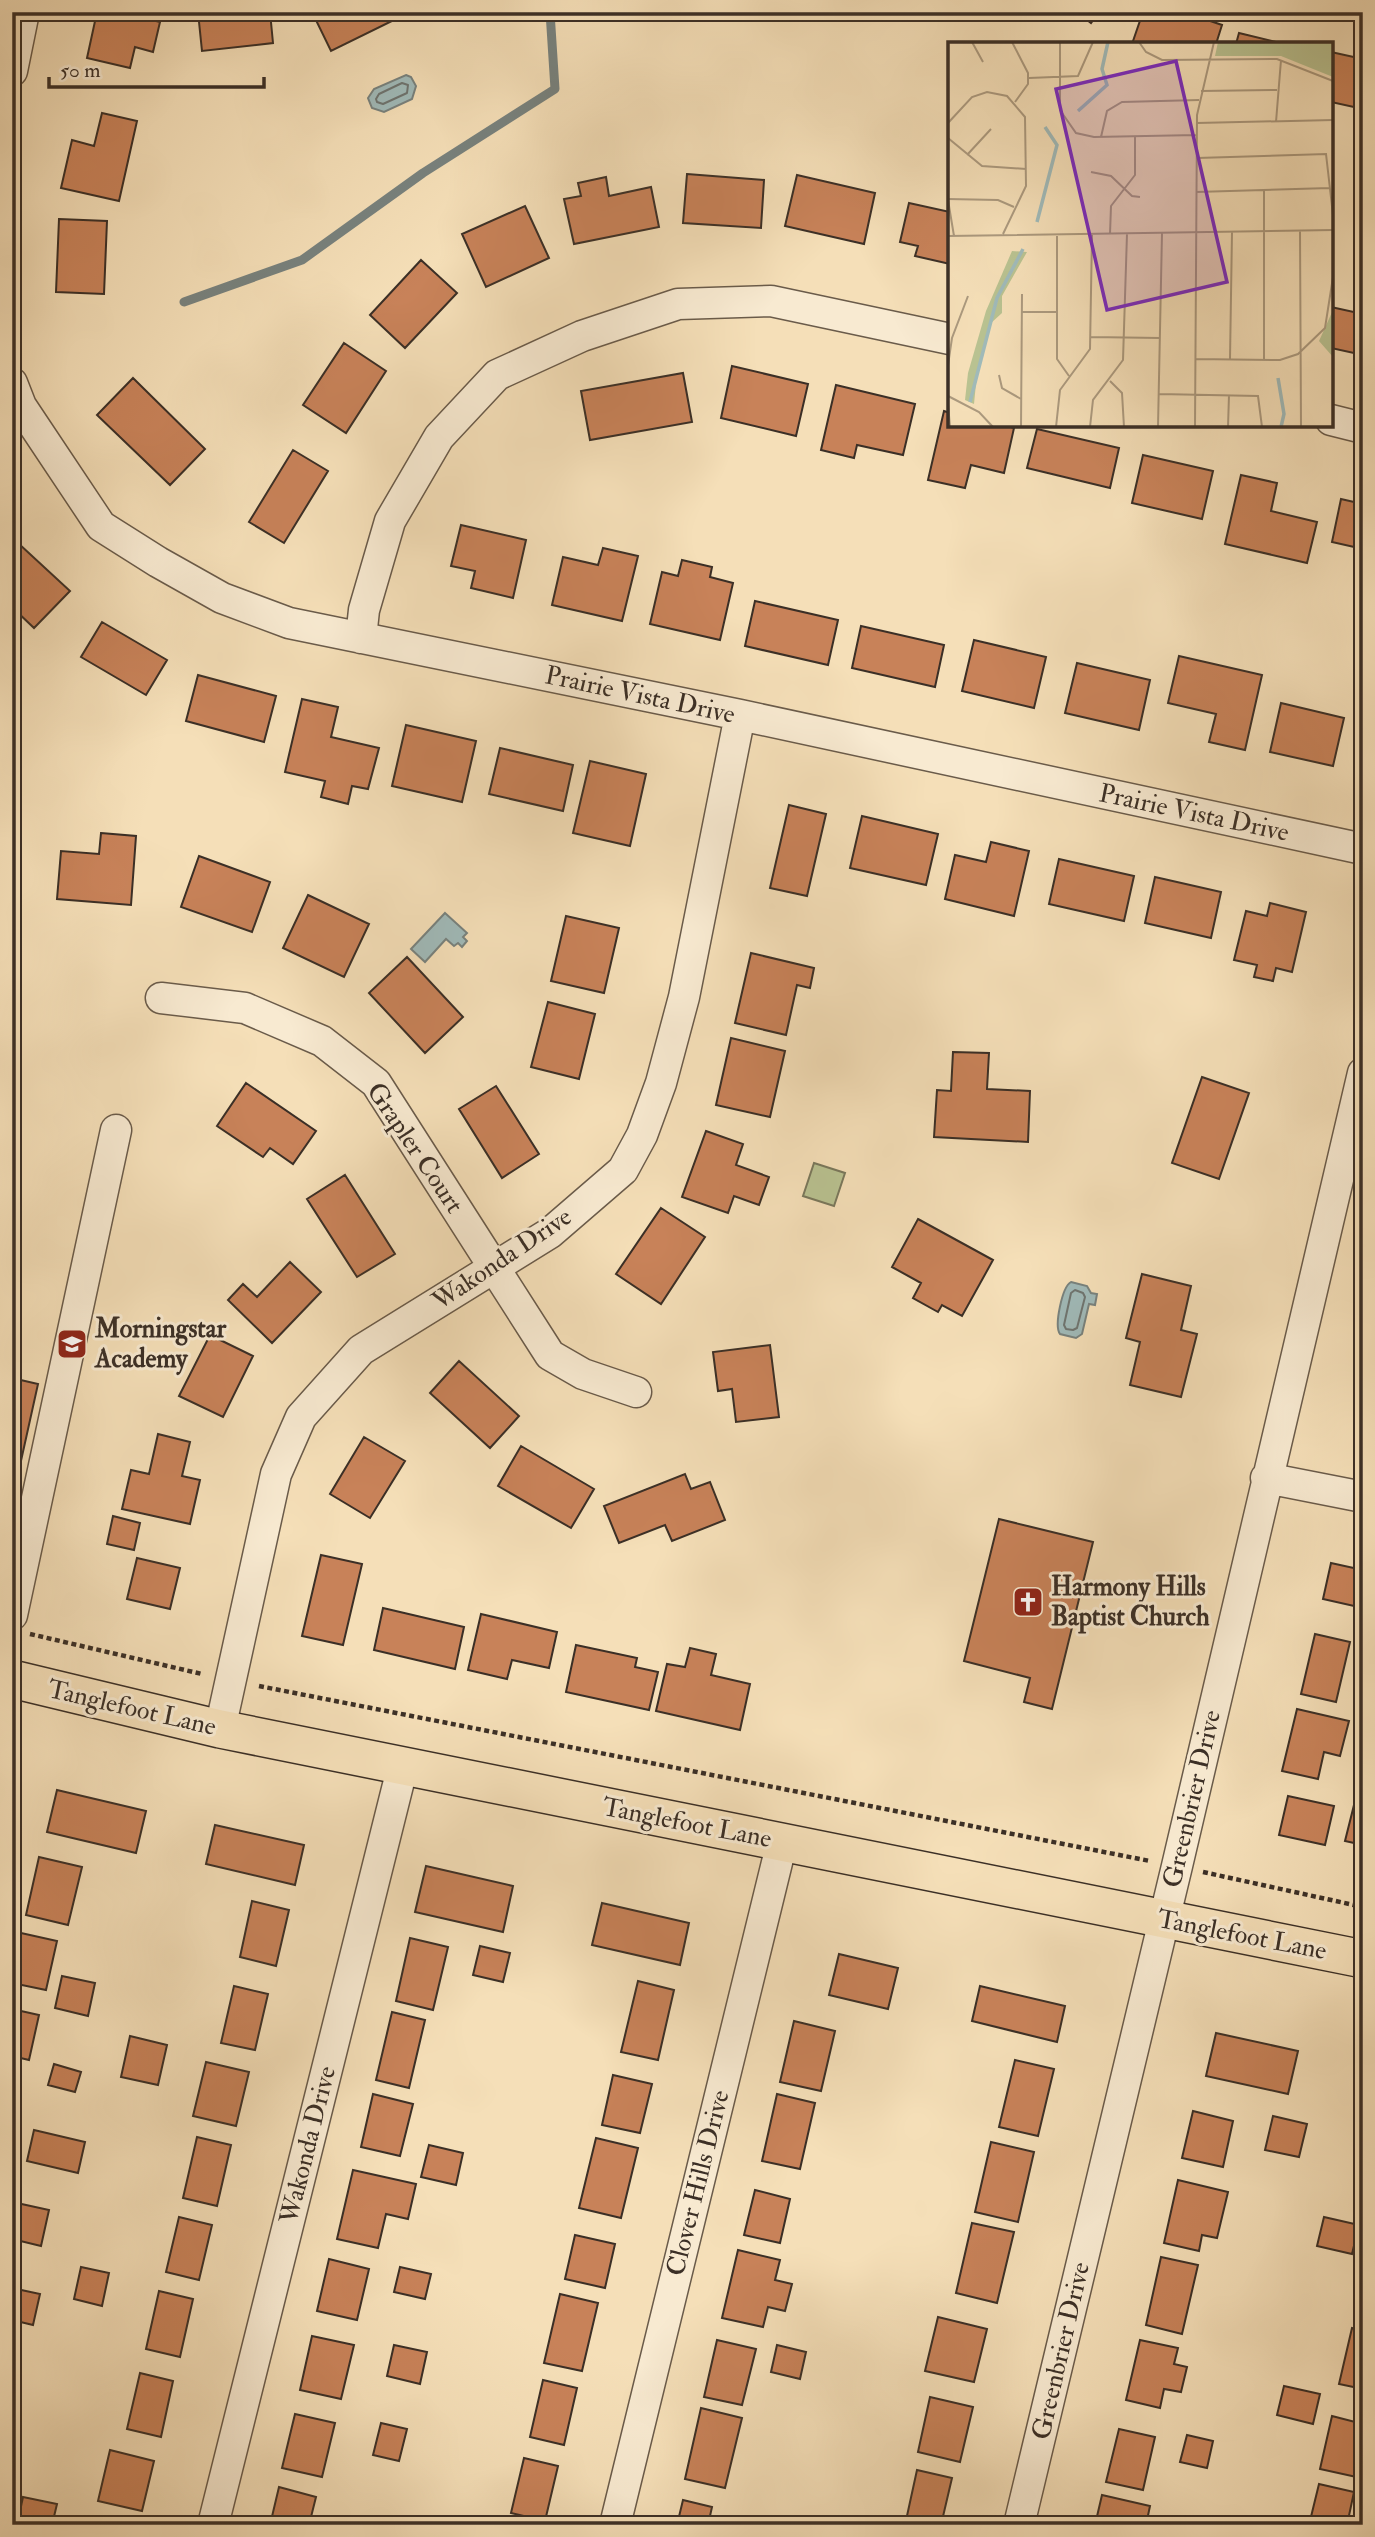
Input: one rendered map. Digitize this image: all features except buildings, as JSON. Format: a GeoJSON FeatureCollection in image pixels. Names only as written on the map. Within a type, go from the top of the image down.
{"type":"FeatureCollection","features":[{"type":"Feature","properties":{"kind":"main road","name":"Tanglefoot Lane"},"geometry":{"type":"LineString","coordinates":[[14,1686],[1363,1959]]}},
{"type":"Feature","properties":{"kind":"street"},"geometry":{"type":"LineString","coordinates":[[12,71],[24,12]]}},
{"type":"Feature","properties":{"kind":"street"},"geometry":{"type":"LineString","coordinates":[[361,638],[364,610],[390,521],[439,437],[498,375],[582,336],[678,304],[771,301],[948,339]]}},
{"type":"Feature","properties":{"kind":"street","name":"Prairie Vista Drive"},"geometry":{"type":"LineString","coordinates":[[12,383],[21,406],[101,526],[222,598],[289,623],[740,715],[1363,849]]}},
{"type":"Feature","properties":{"kind":"street"},"geometry":{"type":"LineString","coordinates":[[1333,420],[1363,428]]}},
{"type":"Feature","properties":{"kind":"street","name":"Wakonda Drive"},"geometry":{"type":"LineString","coordinates":[[220,1729],[276,1474],[301,1417],[360,1350],[550,1233],[623,1170],[642,1135],[662,1083],[684,997],[740,715]]}},
{"type":"Feature","properties":{"kind":"street","name":"Grapler Court"},"geometry":{"type":"LineString","coordinates":[[161,998],[245,1009],[322,1041],[376,1083],[550,1355],[583,1374],[636,1392]]}},
{"type":"Feature","properties":{"kind":"street","name":"Greenbrier Drive"},"geometry":{"type":"LineString","coordinates":[[1019,2525],[1177,1866],[1266,1478],[1359,1107],[1363,1073]]}},
{"type":"Feature","properties":{"kind":"street"},"geometry":{"type":"LineString","coordinates":[[19,1624],[116,1130]]}},
{"type":"Feature","properties":{"kind":"street"},"geometry":{"type":"LineString","coordinates":[[1266,1478],[1363,1497]]}},
{"type":"Feature","properties":{"kind":"street","name":"Wakonda Drive"},"geometry":{"type":"LineString","coordinates":[[213,2525],[403,1766]]}},
{"type":"Feature","properties":{"kind":"street","name":"Clover Hills Drive"},"geometry":{"type":"LineString","coordinates":[[615,2525],[782,1842]]}},
{"type":"Feature","properties":{"kind":"path"},"geometry":{"type":"LineString","coordinates":[[19,1624],[231,1681],[1177,1866],[1363,1907]]}},
{"type":"Feature","properties":{"kind":"green space"},"geometry":{"type":"Polygon","coordinates":[[[814,1163],[845,1173],[834,1206],[803,1196],[814,1163]]]}},
{"type":"Feature","properties":{"kind":"water"},"geometry":{"type":"Polygon","coordinates":[[[406,75],[411,77],[416,86],[412,99],[384,112],[372,108],[368,98],[374,89],[406,75]]]}},
{"type":"Feature","properties":{"kind":"water"},"geometry":{"type":"Polygon","coordinates":[[[445,913],[467,933],[463,937],[467,941],[462,947],[458,943],[454,946],[446,939],[425,962],[411,949],[445,913]]]}},
{"type":"Feature","properties":{"kind":"water"},"geometry":{"type":"Polygon","coordinates":[[[1071,1282],[1087,1286],[1091,1293],[1097,1294],[1095,1305],[1089,1304],[1082,1334],[1076,1338],[1060,1334],[1058,1330],[1062,1299],[1071,1282]]]}},
{"type":"Feature","properties":{"kind":"waterway"},"geometry":{"type":"LineString","coordinates":[[184,302],[302,260],[423,173],[555,89],[550,12]]}},
{"type":"Feature","properties":{"kind":"place","name":"Morningstar Academy"},"geometry":{"type":"Point","coordinates":[72,1344]}},
{"type":"Feature","properties":{"kind":"place","name":"Harmony Hills Baptist Church"},"geometry":{"type":"Point","coordinates":[1028,1602]}}]}
